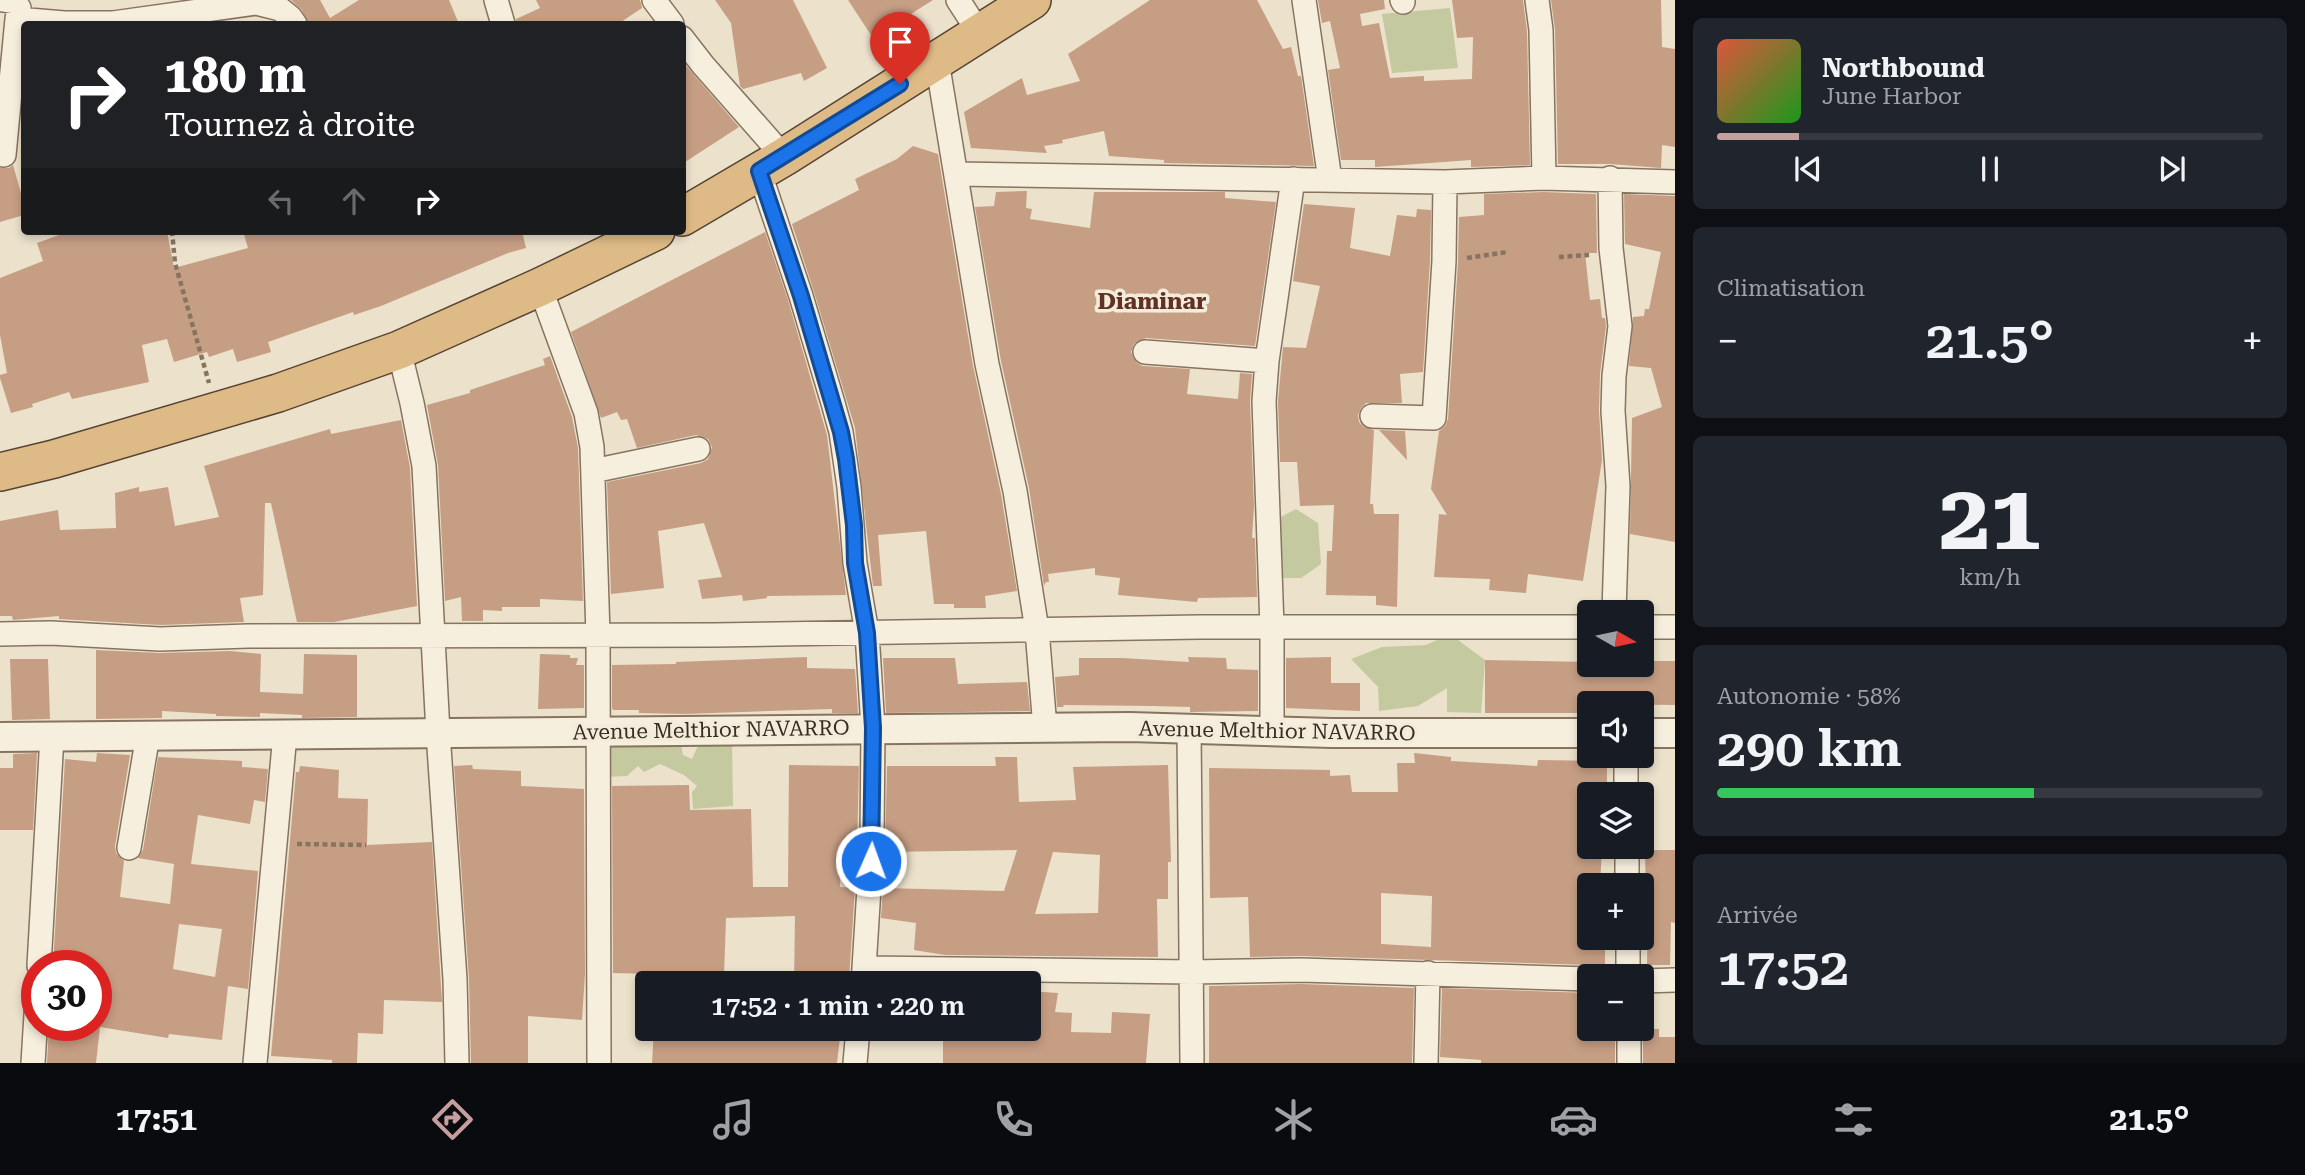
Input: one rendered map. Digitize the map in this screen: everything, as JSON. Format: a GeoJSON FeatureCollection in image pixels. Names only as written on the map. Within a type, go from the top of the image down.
{"type":"FeatureCollection","features":[{"type":"Feature","properties":{"kind":"highway"},"geometry":{"type":"LineString","coordinates":[[686,215],[772,164],[1032,0]]}},
{"type":"Feature","properties":{"kind":"highway"},"geometry":{"type":"LineString","coordinates":[[0,472],[138,435],[278,393],[399,350],[540,287],[639,235]]}},
{"type":"Feature","properties":{"kind":"street"},"geometry":{"type":"LineString","coordinates":[[3,0],[15,2],[19,8],[4,155]]}},
{"type":"Feature","properties":{"kind":"street"},"geometry":{"type":"LineString","coordinates":[[496,0],[502,21]]}},
{"type":"Feature","properties":{"kind":"street"},"geometry":{"type":"LineString","coordinates":[[653,0],[670,21]]}},
{"type":"Feature","properties":{"kind":"street"},"geometry":{"type":"LineString","coordinates":[[958,0],[980,33]]}},
{"type":"Feature","properties":{"kind":"street"},"geometry":{"type":"LineString","coordinates":[[1304,0],[1330,180]]}},
{"type":"Feature","properties":{"kind":"street"},"geometry":{"type":"LineString","coordinates":[[1537,0],[1541,30],[1544,178]]}},
{"type":"Feature","properties":{"kind":"street"},"geometry":{"type":"LineString","coordinates":[[108,21],[204,5],[256,3],[280,9],[293,21]]}},
{"type":"Feature","properties":{"kind":"street"},"geometry":{"type":"LineString","coordinates":[[17,19],[46,21]]}},
{"type":"Feature","properties":{"kind":"street"},"geometry":{"type":"LineString","coordinates":[[686,44],[772,164],[801,296],[841,432],[854,525],[855,563],[867,633],[873,728],[872,840],[864,971]]}},
{"type":"Feature","properties":{"kind":"street"},"geometry":{"type":"LineString","coordinates":[[937,61],[987,363],[1015,491],[1037,630],[1045,728]]}},
{"type":"Feature","properties":{"kind":"street"},"geometry":{"type":"LineString","coordinates":[[957,174],[1445,182],[1610,178],[1675,182]]}},
{"type":"Feature","properties":{"kind":"street"},"geometry":{"type":"LineString","coordinates":[[1272,730],[1272,627],[1264,401],[1267,361],[1293,178]]}},
{"type":"Feature","properties":{"kind":"street"},"geometry":{"type":"LineString","coordinates":[[1610,178],[1611,248],[1620,326],[1613,411],[1618,486],[1614,600]]}},
{"type":"Feature","properties":{"kind":"street"},"geometry":{"type":"LineString","coordinates":[[1372,416],[1434,418],[1444,261],[1445,182]]}},
{"type":"Feature","properties":{"kind":"street"},"geometry":{"type":"LineString","coordinates":[[540,287],[586,413],[593,471],[598,635],[599,1063]]}},
{"type":"Feature","properties":{"kind":"street"},"geometry":{"type":"LineString","coordinates":[[399,350],[424,466],[438,733],[455,979],[457,1063]]}},
{"type":"Feature","properties":{"kind":"street"},"geometry":{"type":"LineString","coordinates":[[1145,352],[1267,361]]}},
{"type":"Feature","properties":{"kind":"street"},"geometry":{"type":"LineString","coordinates":[[593,471],[698,449]]}},
{"type":"Feature","properties":{"kind":"street"},"geometry":{"type":"LineString","coordinates":[[0,634],[51,632],[160,639],[1272,627],[1577,627]]}},
{"type":"Feature","properties":{"kind":"street"},"geometry":{"type":"LineString","coordinates":[[1654,627],[1675,627]]}},
{"type":"Feature","properties":{"kind":"street","name":"Avenue Melthior NAVARRO"},"geometry":{"type":"LineString","coordinates":[[0,737],[873,728],[1189,728],[1346,733],[1577,733]]}},
{"type":"Feature","properties":{"kind":"street"},"geometry":{"type":"LineString","coordinates":[[1189,728],[1192,1063]]}},
{"type":"Feature","properties":{"kind":"street"},"geometry":{"type":"LineString","coordinates":[[1654,733],[1675,733]]}},
{"type":"Feature","properties":{"kind":"street"},"geometry":{"type":"LineString","coordinates":[[256,1063],[285,734]]}},
{"type":"Feature","properties":{"kind":"street"},"geometry":{"type":"LineString","coordinates":[[129,848],[148,735]]}},
{"type":"Feature","properties":{"kind":"street"},"geometry":{"type":"LineString","coordinates":[[40,950],[52,736]]}},
{"type":"Feature","properties":{"kind":"street"},"geometry":{"type":"LineString","coordinates":[[1041,975],[1301,970],[1577,979]]}},
{"type":"Feature","properties":{"kind":"street"},"geometry":{"type":"LineString","coordinates":[[1426,1063],[1428,973]]}},
{"type":"Feature","properties":{"kind":"street"},"geometry":{"type":"LineString","coordinates":[[1654,981],[1675,980]]}},
{"type":"Feature","properties":{"kind":"street"},"geometry":{"type":"LineString","coordinates":[[33,1063],[34,1041]]}},
{"type":"Feature","properties":{"kind":"street"},"geometry":{"type":"LineString","coordinates":[[855,1063],[857,1041]]}},
{"type":"Feature","properties":{"kind":"street"},"geometry":{"type":"LineString","coordinates":[[1629,1041],[1629,1063]]}},
{"type":"Feature","properties":{"kind":"path"},"geometry":{"type":"LineString","coordinates":[[172,235],[175,263],[216,410]]}},
{"type":"Feature","properties":{"kind":"path"},"geometry":{"type":"LineString","coordinates":[[1444,261],[1508,253]]}},
{"type":"Feature","properties":{"kind":"path"},"geometry":{"type":"LineString","coordinates":[[275,843],[366,845]]}},
{"type":"Feature","properties":{"kind":"green space"},"geometry":{"type":"Polygon","coordinates":[[[1450,8],[1458,68],[1392,73],[1382,14],[1450,8]]]}},
{"type":"Feature","properties":{"kind":"green space"},"geometry":{"type":"Polygon","coordinates":[[[1296,509],[1318,523],[1321,564],[1301,578],[1270,578],[1273,521],[1296,509]]]}},
{"type":"Feature","properties":{"kind":"green space"},"geometry":{"type":"Polygon","coordinates":[[[1450,634],[1485,660],[1481,713],[1447,712],[1447,688],[1418,706],[1379,711],[1378,687],[1351,659],[1382,647],[1426,645],[1450,634]]]}},
{"type":"Feature","properties":{"kind":"green space"},"geometry":{"type":"Polygon","coordinates":[[[679,734],[683,755],[692,759],[703,735],[732,736],[733,806],[693,809],[692,792],[697,786],[684,775],[660,764],[644,772],[638,766],[627,776],[605,777],[604,744],[679,734]]]}},
{"type":"Feature","properties":{"kind":"building"},"geometry":{"type":"Polygon","coordinates":[[[291,0],[320,0],[330,18],[359,0],[449,0],[458,21],[307,21],[301,9],[291,0]]]}},
{"type":"Feature","properties":{"kind":"building"},"geometry":{"type":"Polygon","coordinates":[[[536,0],[640,0],[642,8],[622,21],[516,21],[540,8],[536,0]]]}},
{"type":"Feature","properties":{"kind":"building"},"geometry":{"type":"Polygon","coordinates":[[[715,0],[793,0],[827,68],[804,81],[801,73],[743,89],[740,86],[731,23],[715,0]]]}},
{"type":"Feature","properties":{"kind":"building"},"geometry":{"type":"Polygon","coordinates":[[[848,0],[933,0],[873,38],[848,0]]]}},
{"type":"Feature","properties":{"kind":"building"},"geometry":{"type":"Polygon","coordinates":[[[1150,0],[1257,0],[1283,49],[1291,47],[1298,76],[1301,76],[1314,166],[1164,163],[1164,160],[1109,156],[1104,131],[1044,146],[1047,153],[971,148],[964,112],[1022,78],[1027,95],[1080,81],[1068,54],[1150,0]]]}},
{"type":"Feature","properties":{"kind":"building"},"geometry":{"type":"Polygon","coordinates":[[[1318,0],[1384,0],[1385,9],[1360,14],[1362,26],[1379,23],[1390,78],[1424,76],[1424,81],[1472,79],[1473,37],[1457,38],[1452,0],[1523,0],[1527,31],[1530,165],[1471,167],[1471,160],[1375,167],[1375,160],[1341,160],[1328,70],[1340,68],[1330,21],[1322,23],[1318,0]]]}},
{"type":"Feature","properties":{"kind":"building"},"geometry":{"type":"Polygon","coordinates":[[[1551,0],[1661,0],[1662,47],[1675,49],[1675,147],[1662,145],[1661,168],[1558,164],[1555,30],[1551,0]]]}},
{"type":"Feature","properties":{"kind":"building"},"geometry":{"type":"Polygon","coordinates":[[[686,66],[739,127],[686,161],[686,66]]]}},
{"type":"Feature","properties":{"kind":"building"},"geometry":{"type":"Polygon","coordinates":[[[913,146],[938,154],[973,366],[1001,494],[1017,591],[985,596],[986,608],[954,608],[954,604],[934,604],[926,531],[878,535],[882,586],[873,586],[855,428],[792,224],[859,190],[855,179],[897,159],[913,146]]]}},
{"type":"Feature","properties":{"kind":"building"},"geometry":{"type":"Polygon","coordinates":[[[13,165],[21,193],[21,216],[0,222],[0,168],[13,165]]]}},
{"type":"Feature","properties":{"kind":"building"},"geometry":{"type":"Polygon","coordinates":[[[1027,191],[1026,208],[1032,209],[1030,219],[1090,228],[1094,192],[1225,192],[1225,198],[1276,202],[1255,346],[1146,338],[1134,344],[1131,352],[1137,363],[1143,366],[1190,369],[1187,394],[1238,399],[1240,373],[1252,374],[1252,538],[1255,538],[1257,597],[1198,598],[1197,602],[1118,595],[1120,578],[1095,575],[1095,568],[1048,574],[1049,582],[1044,586],[1029,488],[1001,361],[975,207],[994,206],[996,192],[1027,191]]]}},
{"type":"Feature","properties":{"kind":"building"},"geometry":{"type":"Polygon","coordinates":[[[1484,194],[1596,194],[1597,253],[1585,253],[1590,300],[1600,299],[1602,318],[1605,318],[1606,326],[1600,374],[1602,460],[1583,581],[1528,574],[1526,593],[1489,590],[1490,579],[1434,577],[1439,514],[1447,515],[1431,489],[1439,431],[1448,419],[1459,217],[1484,215],[1484,194]]]}},
{"type":"Feature","properties":{"kind":"building"},"geometry":{"type":"Polygon","coordinates":[[[1624,194],[1675,196],[1675,542],[1630,534],[1632,418],[1662,407],[1651,368],[1629,366],[1633,317],[1644,316],[1645,309],[1649,309],[1661,252],[1625,244],[1624,194]]]}},
{"type":"Feature","properties":{"kind":"building"},"geometry":{"type":"Polygon","coordinates":[[[1304,204],[1355,208],[1350,248],[1390,256],[1397,215],[1416,217],[1417,209],[1431,210],[1423,372],[1400,374],[1402,403],[1366,403],[1358,415],[1359,422],[1364,427],[1374,430],[1370,504],[1373,504],[1374,514],[1399,514],[1397,607],[1376,605],[1376,596],[1326,595],[1327,551],[1332,551],[1334,505],[1300,506],[1297,462],[1280,462],[1278,401],[1283,347],[1306,348],[1320,286],[1293,281],[1304,204]]]}},
{"type":"Feature","properties":{"kind":"building"},"geometry":{"type":"Polygon","coordinates":[[[765,232],[788,300],[827,435],[846,595],[767,596],[743,601],[742,595],[702,599],[698,580],[722,577],[704,523],[658,531],[664,588],[611,594],[607,482],[701,463],[708,459],[712,447],[708,439],[696,435],[637,448],[627,419],[621,420],[617,412],[601,418],[571,332],[765,232]]]}},
{"type":"Feature","properties":{"kind":"building"},"geometry":{"type":"Polygon","coordinates":[[[59,235],[168,235],[174,268],[248,248],[244,235],[523,235],[526,248],[381,306],[354,315],[353,312],[268,342],[271,352],[237,362],[233,349],[209,357],[207,352],[174,362],[167,339],[142,345],[149,382],[72,399],[69,392],[11,413],[0,378],[0,375],[7,373],[0,335],[0,278],[43,261],[37,243],[59,235]]]}},
{"type":"Feature","properties":{"kind":"building"},"geometry":{"type":"Polygon","coordinates":[[[550,356],[572,417],[578,448],[583,601],[540,599],[540,607],[483,610],[483,621],[462,621],[461,597],[445,601],[438,465],[427,405],[470,393],[470,390],[545,365],[543,359],[550,356]]]}},
{"type":"Feature","properties":{"kind":"building"},"geometry":{"type":"Polygon","coordinates":[[[401,420],[410,468],[417,606],[334,622],[297,622],[271,503],[265,503],[263,595],[240,598],[244,622],[160,625],[59,619],[59,616],[13,620],[12,616],[0,616],[0,521],[58,510],[60,530],[116,528],[115,493],[139,487],[139,492],[168,487],[175,526],[219,517],[204,466],[330,429],[331,434],[401,420]]]}},
{"type":"Feature","properties":{"kind":"building"},"geometry":{"type":"Polygon","coordinates":[[[1379,430],[1405,431],[1407,460],[1379,430]]]}},
{"type":"Feature","properties":{"kind":"building"},"geometry":{"type":"Polygon","coordinates":[[[96,650],[160,653],[230,651],[261,654],[260,692],[303,694],[304,654],[357,655],[357,717],[302,718],[302,715],[260,713],[260,717],[216,716],[162,711],[162,718],[96,719],[96,650]]]}},
{"type":"Feature","properties":{"kind":"building"},"geometry":{"type":"Polygon","coordinates":[[[540,654],[570,655],[570,658],[578,658],[576,665],[584,665],[584,708],[538,709],[540,654]]]}},
{"type":"Feature","properties":{"kind":"building"},"geometry":{"type":"Polygon","coordinates":[[[807,657],[807,668],[855,669],[858,713],[832,713],[832,709],[639,713],[639,710],[613,710],[612,707],[612,665],[807,657]]]}},
{"type":"Feature","properties":{"kind":"building"},"geometry":{"type":"Polygon","coordinates":[[[1188,657],[1226,658],[1227,669],[1258,670],[1258,711],[1190,712],[1190,707],[1153,706],[1057,707],[1055,677],[1079,675],[1079,658],[1189,662],[1188,657]]]}},
{"type":"Feature","properties":{"kind":"building"},"geometry":{"type":"Polygon","coordinates":[[[1331,657],[1331,683],[1360,683],[1360,711],[1286,708],[1286,658],[1331,657]]]}},
{"type":"Feature","properties":{"kind":"building"},"geometry":{"type":"Polygon","coordinates":[[[883,658],[955,658],[958,684],[1027,682],[1030,711],[886,713],[883,658]]]}},
{"type":"Feature","properties":{"kind":"building"},"geometry":{"type":"Polygon","coordinates":[[[10,659],[48,659],[50,719],[12,720],[10,659]]]}},
{"type":"Feature","properties":{"kind":"building"},"geometry":{"type":"Polygon","coordinates":[[[1485,660],[1577,662],[1577,677],[1654,677],[1654,661],[1675,661],[1675,705],[1654,705],[1654,691],[1577,691],[1577,713],[1485,713],[1485,660]]]}},
{"type":"Feature","properties":{"kind":"building"},"geometry":{"type":"Polygon","coordinates":[[[37,753],[33,830],[0,830],[0,768],[13,768],[13,754],[37,753]]]}},
{"type":"Feature","properties":{"kind":"building"},"geometry":{"type":"Polygon","coordinates":[[[97,753],[130,755],[115,846],[116,853],[124,861],[120,897],[170,904],[174,864],[138,858],[143,850],[158,757],[242,761],[242,767],[268,769],[265,802],[254,800],[250,824],[198,815],[191,864],[258,871],[248,989],[228,986],[222,1040],[169,1034],[168,1038],[112,1029],[112,950],[54,950],[65,759],[96,762],[97,753]],[[179,924],[173,969],[215,977],[222,929],[179,924]]]}},
{"type":"Feature","properties":{"kind":"building"},"geometry":{"type":"Polygon","coordinates":[[[1414,753],[1451,757],[1451,761],[1537,766],[1538,760],[1577,761],[1577,768],[1607,768],[1607,782],[1577,782],[1577,859],[1601,859],[1601,873],[1577,873],[1577,950],[1605,950],[1605,964],[1250,957],[1248,897],[1210,898],[1209,768],[1330,770],[1330,776],[1350,775],[1352,792],[1398,792],[1397,763],[1415,763],[1414,753]],[[1381,893],[1381,944],[1431,947],[1432,896],[1381,893]]]}},
{"type":"Feature","properties":{"kind":"building"},"geometry":{"type":"Polygon","coordinates":[[[995,757],[1017,757],[1019,802],[1076,800],[1073,767],[1168,765],[1171,862],[1168,862],[1168,899],[1157,899],[1158,957],[945,955],[914,950],[916,923],[881,918],[883,888],[1004,891],[1017,850],[885,852],[887,766],[996,766],[995,757]],[[1053,852],[1035,914],[1098,913],[1100,855],[1053,852]]]}},
{"type":"Feature","properties":{"kind":"building"},"geometry":{"type":"Polygon","coordinates":[[[472,765],[473,769],[521,771],[521,786],[584,789],[585,974],[582,1020],[528,1016],[528,1063],[471,1063],[469,979],[454,766],[472,765]]]}},
{"type":"Feature","properties":{"kind":"building"},"geometry":{"type":"Polygon","coordinates":[[[789,765],[859,766],[857,852],[841,852],[840,887],[855,888],[850,971],[794,971],[795,916],[726,918],[724,971],[613,973],[612,786],[689,785],[690,810],[751,809],[753,887],[788,887],[789,765]]]}},
{"type":"Feature","properties":{"kind":"building"},"geometry":{"type":"Polygon","coordinates":[[[300,766],[339,770],[338,798],[368,799],[367,845],[432,842],[442,1002],[384,1000],[383,1034],[358,1033],[357,1063],[271,1056],[296,772],[299,772],[300,766]]]}},
{"type":"Feature","properties":{"kind":"building"},"geometry":{"type":"Polygon","coordinates":[[[1654,850],[1675,850],[1675,923],[1671,922],[1670,965],[1647,964],[1647,950],[1654,950],[1654,873],[1645,873],[1645,859],[1654,859],[1654,850]]]}},
{"type":"Feature","properties":{"kind":"building"},"geometry":{"type":"Polygon","coordinates":[[[1301,984],[1414,988],[1412,1063],[1209,1063],[1209,986],[1301,984]]]}},
{"type":"Feature","properties":{"kind":"building"},"geometry":{"type":"Polygon","coordinates":[[[1442,988],[1577,993],[1577,1041],[1615,1041],[1615,1063],[1481,1063],[1481,1060],[1440,1057],[1442,988]]]}},
{"type":"Feature","properties":{"kind":"building"},"geometry":{"type":"Polygon","coordinates":[[[1041,992],[1058,993],[1055,1012],[1072,1013],[1071,1032],[1111,1033],[1112,1012],[1150,1014],[1146,1063],[943,1063],[943,1041],[1041,1041],[1041,992]]]}},
{"type":"Feature","properties":{"kind":"building"},"geometry":{"type":"Polygon","coordinates":[[[1654,1029],[1659,1029],[1659,1037],[1675,1037],[1675,1063],[1643,1063],[1643,1041],[1654,1041],[1654,1029]]]}},
{"type":"Feature","properties":{"kind":"building"},"geometry":{"type":"Polygon","coordinates":[[[48,1041],[98,1041],[96,1063],[47,1063],[48,1041]]]}},
{"type":"Feature","properties":{"kind":"building"},"geometry":{"type":"Polygon","coordinates":[[[653,1041],[840,1041],[837,1063],[652,1063],[653,1041]]]}},
{"type":"Feature","properties":{"kind":"district","name":"Diaminar"},"geometry":{"type":"Point","coordinates":[1152,301]}},
{"type":"Feature","properties":{"kind":"route"},"geometry":{"type":"LineString","coordinates":[[871,861],[873,728],[867,633],[855,563],[854,525],[846,459],[841,432],[801,296],[759,171],[900,84]]}}]}
